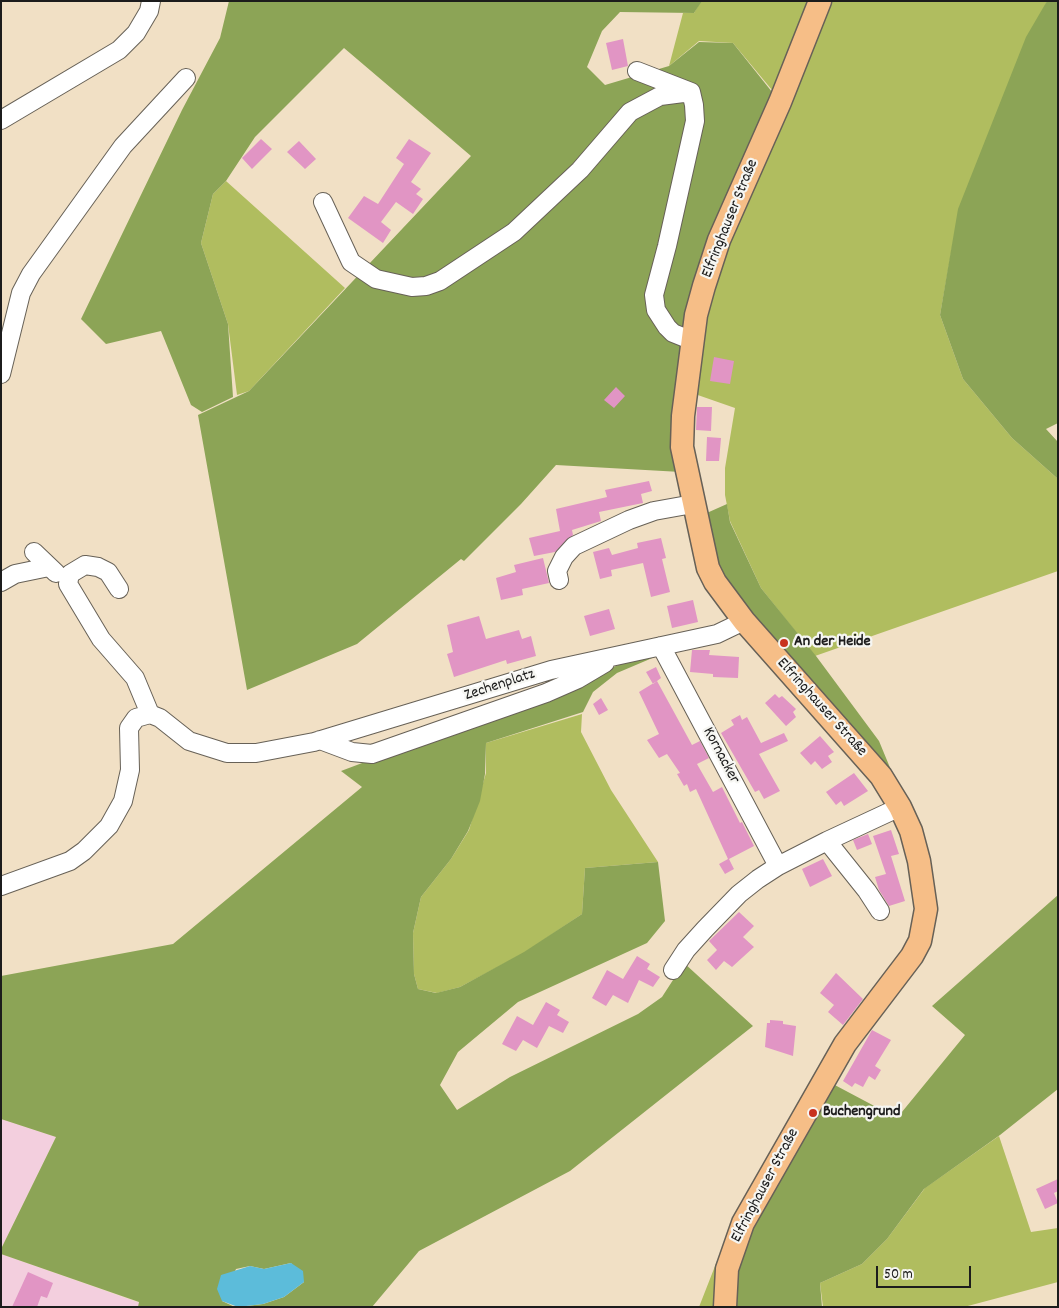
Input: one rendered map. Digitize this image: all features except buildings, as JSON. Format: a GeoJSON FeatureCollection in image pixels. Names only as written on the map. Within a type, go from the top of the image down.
{"type":"FeatureCollection","features":[{"type":"Feature","properties":{"kind":"main road","name":"Elfringhauser Straße"},"geometry":{"type":"LineString","coordinates":[[726,1307],[727,1269],[743,1223],[845,1044],[912,956],[920,941],[925,916],[924,894],[913,838],[900,807],[881,776],[857,746],[744,622],[723,595],[708,568],[685,467],[682,432],[696,315],[719,240],[780,102],[820,1]]}},
{"type":"Feature","properties":{"kind":"street"},"geometry":{"type":"LineString","coordinates":[[3,118],[119,50],[136,33],[149,11],[151,1]]}},
{"type":"Feature","properties":{"kind":"street"},"geometry":{"type":"LineString","coordinates":[[637,71],[691,92]]}},
{"type":"Feature","properties":{"kind":"street"},"geometry":{"type":"LineString","coordinates":[[1,374],[21,293],[31,274],[123,146],[186,78]]}},
{"type":"Feature","properties":{"kind":"street"},"geometry":{"type":"LineString","coordinates":[[691,92],[695,121],[654,295],[656,310],[667,327],[673,333],[693,341]]}},
{"type":"Feature","properties":{"kind":"street"},"geometry":{"type":"LineString","coordinates":[[323,202],[351,262],[376,279],[412,287],[426,286],[440,281],[514,232],[580,170],[630,112],[660,96],[691,92]]}},
{"type":"Feature","properties":{"kind":"street"},"geometry":{"type":"LineString","coordinates":[[559,580],[557,571],[564,556],[574,546],[629,520],[654,511],[693,504]]}},
{"type":"Feature","properties":{"kind":"street"},"geometry":{"type":"LineString","coordinates":[[1,886],[70,861],[84,851],[109,826],[123,801],[130,770],[129,728],[136,718],[150,714],[135,678],[101,639],[68,582],[34,552]]}},
{"type":"Feature","properties":{"kind":"street"},"geometry":{"type":"LineString","coordinates":[[68,582],[70,574],[85,565],[98,567],[108,572],[119,589]]}},
{"type":"Feature","properties":{"kind":"street"},"geometry":{"type":"LineString","coordinates":[[1,582],[15,574],[49,567]]}},
{"type":"Feature","properties":{"kind":"street","name":"Zechenplatz"},"geometry":{"type":"LineString","coordinates":[[150,714],[160,718],[189,741],[227,753],[256,753],[317,741],[552,670],[717,634],[744,622]]}},
{"type":"Feature","properties":{"kind":"street","name":"Kornacker"},"geometry":{"type":"LineString","coordinates":[[661,646],[778,866]]}},
{"type":"Feature","properties":{"kind":"street"},"geometry":{"type":"LineString","coordinates":[[317,741],[352,752],[372,754],[546,693],[578,679],[616,655]]}},
{"type":"Feature","properties":{"kind":"street"},"geometry":{"type":"LineString","coordinates":[[673,970],[686,950],[739,894],[778,866],[900,807]]}},
{"type":"Feature","properties":{"kind":"street"},"geometry":{"type":"LineString","coordinates":[[827,841],[867,891],[880,911]]}},
{"type":"Feature","properties":{"kind":"shaded area"},"geometry":{"type":"Polygon","coordinates":[[[1,1119],[56,1137],[1,1249],[1,1119]]]}},
{"type":"Feature","properties":{"kind":"shaded area"},"geometry":{"type":"Polygon","coordinates":[[[1,1254],[140,1303],[137,1307],[1,1307],[1,1254]]]}},
{"type":"Feature","properties":{"kind":"green space"},"geometry":{"type":"Polygon","coordinates":[[[229,1],[702,1],[694,13],[620,12],[602,31],[587,67],[605,85],[669,66],[699,42],[733,43],[776,97],[713,240],[681,472],[556,465],[521,504],[464,561],[461,559],[357,644],[247,690],[198,415],[249,391],[471,156],[344,48],[255,137],[226,181],[213,194],[201,243],[228,324],[233,397],[202,412],[191,405],[161,331],[106,344],[81,319],[182,110],[220,38],[229,1]]]}},
{"type":"Feature","properties":{"kind":"green space"},"geometry":{"type":"Polygon","coordinates":[[[701,1],[813,1],[777,96],[733,43],[699,41],[669,66],[683,13],[694,13],[701,1]]]}},
{"type":"Feature","properties":{"kind":"green space"},"geometry":{"type":"Polygon","coordinates":[[[826,1],[1047,1],[959,209],[940,315],[963,379],[1012,438],[1058,479],[1058,571],[815,656],[761,588],[730,521],[725,495],[725,468],[735,408],[692,393],[711,287],[826,1]]]}},
{"type":"Feature","properties":{"kind":"green space"},"geometry":{"type":"Polygon","coordinates":[[[1047,1],[1058,1],[1058,423],[1046,429],[1058,442],[1058,479],[1012,438],[963,379],[940,315],[958,209],[1026,37],[1047,1]]]}},
{"type":"Feature","properties":{"kind":"green space"},"geometry":{"type":"Polygon","coordinates":[[[226,181],[345,288],[249,391],[237,395],[228,324],[201,243],[213,194],[226,181]]]}},
{"type":"Feature","properties":{"kind":"green space"},"geometry":{"type":"Polygon","coordinates":[[[727,504],[730,522],[761,588],[816,656],[879,741],[898,787],[722,578],[700,516],[727,504]]]}},
{"type":"Feature","properties":{"kind":"green space"},"geometry":{"type":"Polygon","coordinates":[[[657,656],[617,673],[593,692],[583,712],[486,743],[485,774],[480,801],[468,831],[451,859],[421,897],[413,933],[414,974],[418,989],[436,993],[460,987],[524,952],[582,914],[585,868],[658,862],[665,921],[647,943],[518,1002],[458,1052],[440,1085],[457,1110],[510,1077],[638,1014],[662,997],[684,963],[753,1026],[570,1171],[419,1251],[372,1307],[238,1307],[263,1304],[284,1297],[304,1282],[291,1263],[264,1269],[250,1266],[236,1269],[222,1301],[235,1307],[138,1307],[139,1302],[1,1254],[1,1249],[56,1137],[1,1119],[1,976],[173,944],[362,787],[341,771],[623,663],[657,656]]]}},
{"type":"Feature","properties":{"kind":"green space"},"geometry":{"type":"Polygon","coordinates":[[[582,714],[581,732],[611,790],[658,862],[585,868],[582,914],[524,953],[460,987],[437,993],[418,989],[414,974],[413,933],[421,897],[451,859],[469,830],[486,773],[486,743],[582,714]]]}},
{"type":"Feature","properties":{"kind":"green space"},"geometry":{"type":"Polygon","coordinates":[[[1058,895],[1058,1089],[1000,1135],[924,1189],[887,1239],[862,1264],[820,1283],[822,1307],[735,1307],[735,1282],[746,1240],[831,1083],[897,1118],[965,1035],[932,1006],[1058,895]]]}},
{"type":"Feature","properties":{"kind":"green space"},"geometry":{"type":"Polygon","coordinates":[[[999,1136],[1031,1232],[1058,1228],[1058,1282],[964,1307],[823,1307],[820,1283],[862,1264],[887,1239],[925,1188],[999,1136]]]}},
{"type":"Feature","properties":{"kind":"green space"},"geometry":{"type":"Polygon","coordinates":[[[717,1261],[715,1307],[699,1307],[717,1261]]]}},
{"type":"Feature","properties":{"kind":"water"},"geometry":{"type":"Polygon","coordinates":[[[291,1263],[303,1271],[304,1282],[284,1297],[263,1304],[238,1307],[222,1301],[217,1289],[221,1275],[250,1266],[264,1269],[291,1263]]]}},
{"type":"Feature","properties":{"kind":"place","name":"An der Heide"},"geometry":{"type":"Point","coordinates":[784,643]}},
{"type":"Feature","properties":{"kind":"place","name":"Buchengrund"},"geometry":{"type":"Point","coordinates":[813,1113]}}]}
